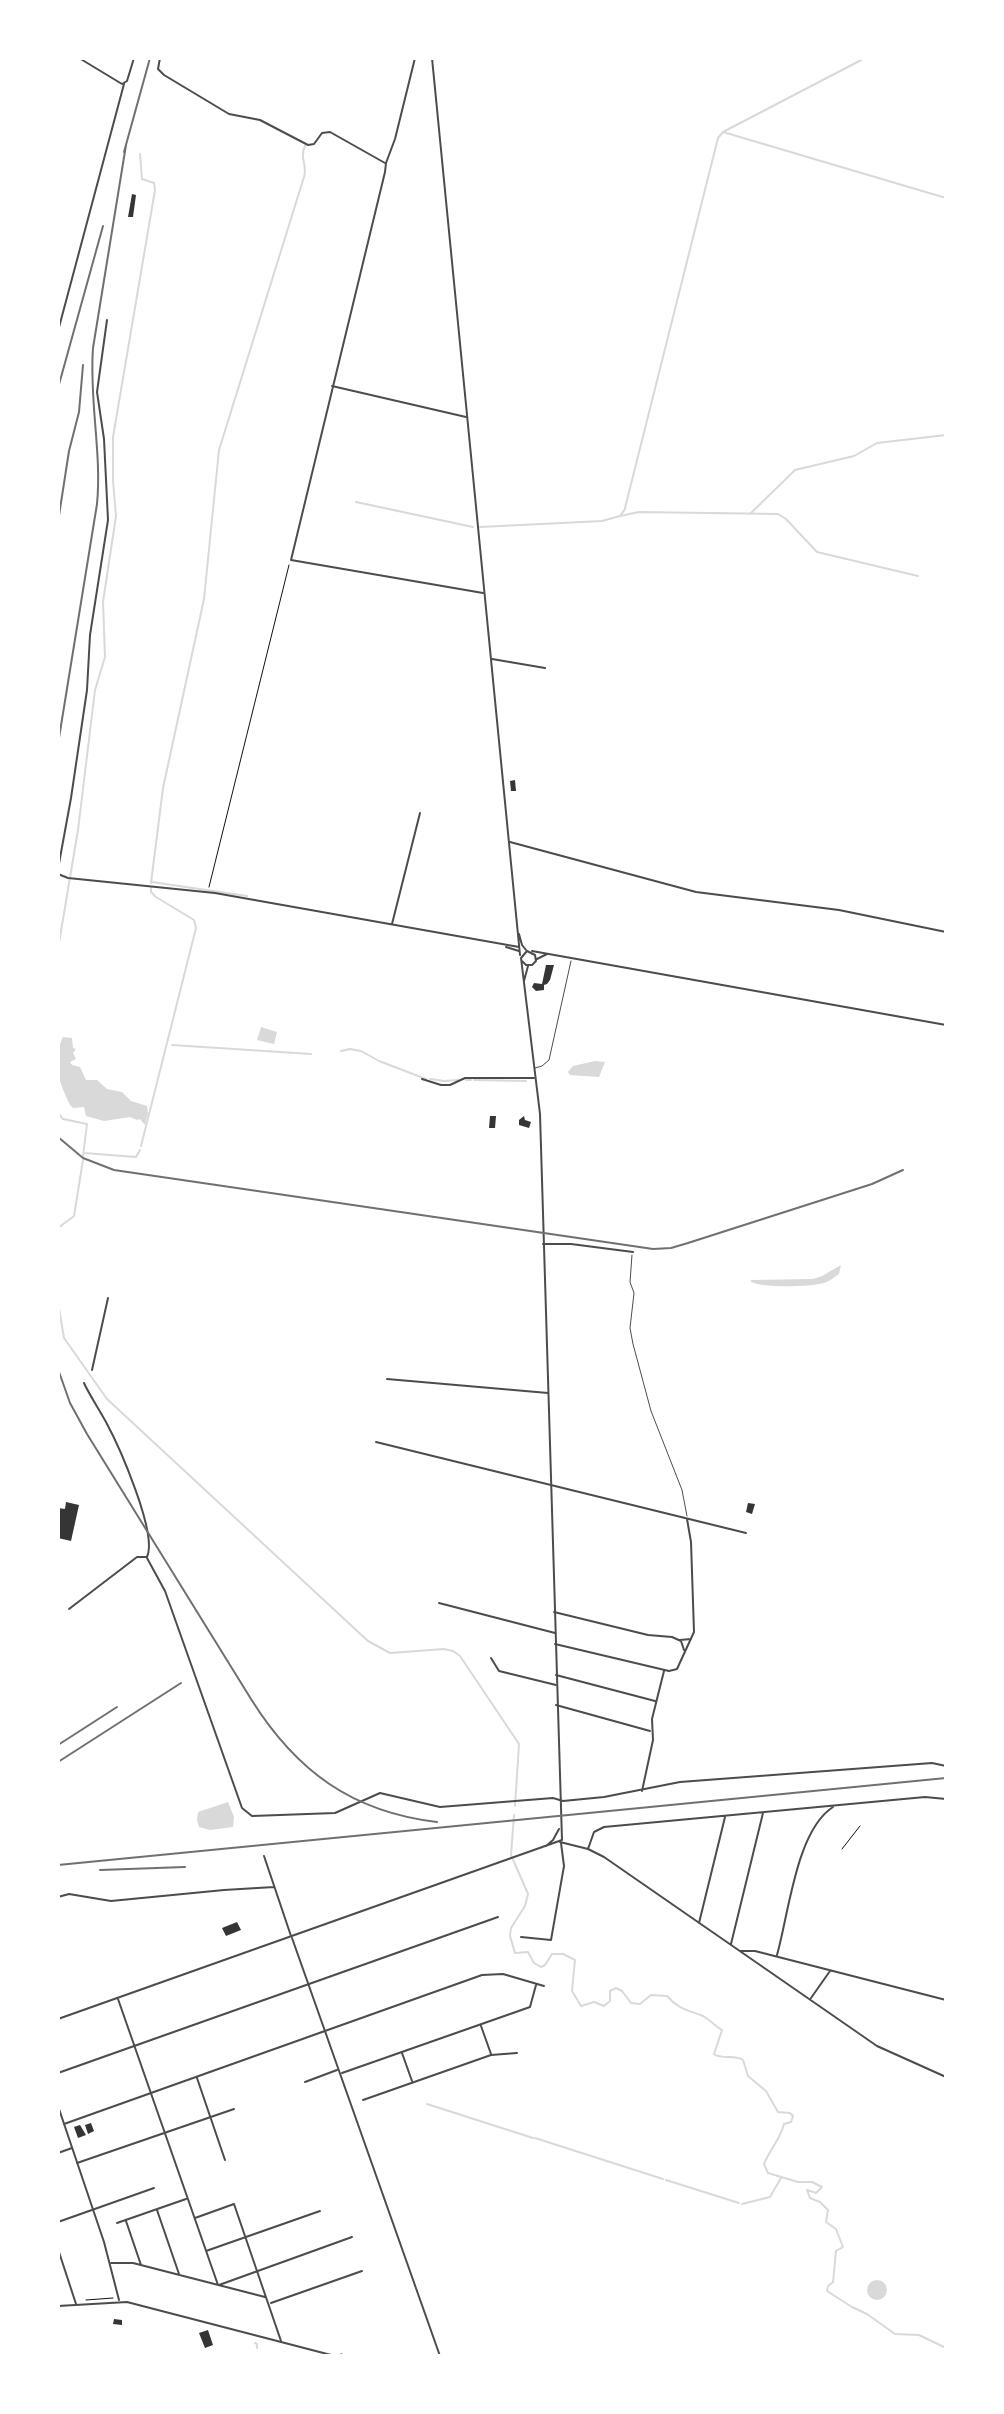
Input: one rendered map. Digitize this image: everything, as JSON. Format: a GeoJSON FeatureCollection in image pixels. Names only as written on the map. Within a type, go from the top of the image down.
{"type":"FeatureCollection","features":[{"type":"Feature","properties":{"kind":"street"},"geometry":{"type":"LineString","coordinates":[[79,58],[124,84]]}},
{"type":"Feature","properties":{"kind":"street"},"geometry":{"type":"LineString","coordinates":[[58,331],[124,84],[134,58]]}},
{"type":"Feature","properties":{"kind":"street"},"geometry":{"type":"LineString","coordinates":[[160,58],[158,69],[162,74],[229,114],[260,120],[308,145],[314,144],[322,133],[330,132],[386,163]]}},
{"type":"Feature","properties":{"kind":"street"},"geometry":{"type":"LineString","coordinates":[[415,58],[395,139],[386,163],[291,560],[484,593]]}},
{"type":"Feature","properties":{"kind":"street"},"geometry":{"type":"LineString","coordinates":[[432,58],[519,949],[540,1114],[560,1840],[564,1866],[551,1940],[521,1937]]}},
{"type":"Feature","properties":{"kind":"street"},"geometry":{"type":"LineString","coordinates":[[58,869],[82,726],[90,635],[108,520],[104,439],[97,392],[107,320]]}},
{"type":"Feature","properties":{"kind":"street"},"geometry":{"type":"LineString","coordinates":[[332,386],[467,418]]}},
{"type":"Feature","properties":{"kind":"street"},"geometry":{"type":"LineString","coordinates":[[491,659],[545,668]]}},
{"type":"Feature","properties":{"kind":"street"},"geometry":{"type":"LineString","coordinates":[[392,925],[420,813]]}},
{"type":"Feature","properties":{"kind":"street"},"geometry":{"type":"LineString","coordinates":[[510,842],[696,892],[839,910],[946,932]]}},
{"type":"Feature","properties":{"kind":"street"},"geometry":{"type":"LineString","coordinates":[[58,874],[68,878],[208,892],[524,948]]}},
{"type":"Feature","properties":{"kind":"street"},"geometry":{"type":"LineString","coordinates":[[519,934],[524,948],[536,959]]}},
{"type":"Feature","properties":{"kind":"street"},"geometry":{"type":"LineString","coordinates":[[521,957],[529,951],[946,1025]]}},
{"type":"Feature","properties":{"kind":"street"},"geometry":{"type":"LineString","coordinates":[[524,982],[529,966],[547,954]]}},
{"type":"Feature","properties":{"kind":"street"},"geometry":{"type":"LineString","coordinates":[[522,961],[529,966]]}},
{"type":"Feature","properties":{"kind":"street"},"geometry":{"type":"LineString","coordinates":[[422,1079],[450,1085],[465,1078],[536,1078]]}},
{"type":"Feature","properties":{"kind":"street"},"geometry":{"type":"LineString","coordinates":[[543,1244],[571,1244],[635,1252]]}},
{"type":"Feature","properties":{"kind":"street"},"geometry":{"type":"LineString","coordinates":[[92,1370],[107,1298]]}},
{"type":"Feature","properties":{"kind":"street"},"geometry":{"type":"LineString","coordinates":[[387,1379],[548,1393]]}},
{"type":"Feature","properties":{"kind":"street"},"geometry":{"type":"LineString","coordinates":[[84,1383],[115,1440],[128,1472],[148,1530],[150,1549],[147,1558],[165,1591],[242,1808],[248,1815],[255,1817],[335,1813],[380,1793],[440,1807],[604,1797],[680,1782],[932,1763],[946,1766]]}},
{"type":"Feature","properties":{"kind":"street"},"geometry":{"type":"LineString","coordinates":[[376,1442],[746,1533]]}},
{"type":"Feature","properties":{"kind":"street"},"geometry":{"type":"LineString","coordinates":[[555,1644],[665,1670],[677,1669],[694,1632],[691,1542],[687,1518]]}},
{"type":"Feature","properties":{"kind":"street"},"geometry":{"type":"LineString","coordinates":[[69,1609],[137,1558],[147,1558]]}},
{"type":"Feature","properties":{"kind":"street"},"geometry":{"type":"LineString","coordinates":[[439,1603],[555,1633]]}},
{"type":"Feature","properties":{"kind":"street"},"geometry":{"type":"LineString","coordinates":[[554,1612],[643,1633],[685,1641],[692,1639]]}},
{"type":"Feature","properties":{"kind":"street"},"geometry":{"type":"LineString","coordinates":[[678,1639],[685,1651]]}},
{"type":"Feature","properties":{"kind":"street"},"geometry":{"type":"LineString","coordinates":[[491,1658],[499,1671],[556,1685]]}},
{"type":"Feature","properties":{"kind":"street"},"geometry":{"type":"LineString","coordinates":[[642,1791],[653,1740],[651,1731],[656,1701],[665,1670]]}},
{"type":"Feature","properties":{"kind":"street"},"geometry":{"type":"LineString","coordinates":[[556,1675],[656,1701]]}},
{"type":"Feature","properties":{"kind":"street"},"geometry":{"type":"LineString","coordinates":[[556,1705],[651,1731]]}},
{"type":"Feature","properties":{"kind":"street"},"geometry":{"type":"LineString","coordinates":[[588,1849],[593,1834],[601,1828],[925,1797],[946,1799]]}},
{"type":"Feature","properties":{"kind":"street"},"geometry":{"type":"LineString","coordinates":[[777,1956],[806,1840],[826,1812],[833,1807]]}},
{"type":"Feature","properties":{"kind":"street"},"geometry":{"type":"LineString","coordinates":[[731,1945],[764,1812]]}},
{"type":"Feature","properties":{"kind":"street"},"geometry":{"type":"LineString","coordinates":[[699,1923],[725,1816]]}},
{"type":"Feature","properties":{"kind":"street"},"geometry":{"type":"LineString","coordinates":[[545,1846],[553,1840],[560,1827]]}},
{"type":"Feature","properties":{"kind":"street"},"geometry":{"type":"LineString","coordinates":[[557,1834],[560,1840]]}},
{"type":"Feature","properties":{"kind":"street"},"geometry":{"type":"LineString","coordinates":[[553,1840],[588,1849],[604,1857],[882,2049],[946,2077]]}},
{"type":"Feature","properties":{"kind":"street"},"geometry":{"type":"LineString","coordinates":[[58,2019],[560,1840]]}},
{"type":"Feature","properties":{"kind":"street"},"geometry":{"type":"LineString","coordinates":[[264,1856],[440,2356],[445,2355]]}},
{"type":"Feature","properties":{"kind":"street"},"geometry":{"type":"LineString","coordinates":[[58,1897],[75,1895],[111,1902],[274,1887]]}},
{"type":"Feature","properties":{"kind":"street"},"geometry":{"type":"LineString","coordinates":[[58,2073],[498,1917]]}},
{"type":"Feature","properties":{"kind":"street"},"geometry":{"type":"LineString","coordinates":[[738,1951],[755,1951],[777,1956],[946,2000]]}},
{"type":"Feature","properties":{"kind":"street"},"geometry":{"type":"LineString","coordinates":[[810,2000],[830,1970]]}},
{"type":"Feature","properties":{"kind":"street"},"geometry":{"type":"LineString","coordinates":[[63,2124],[482,1975],[503,1974],[544,1986]]}},
{"type":"Feature","properties":{"kind":"street"},"geometry":{"type":"LineString","coordinates":[[340,2074],[530,2007],[537,1984]]}},
{"type":"Feature","properties":{"kind":"street"},"geometry":{"type":"LineString","coordinates":[[117,1998],[218,2285]]}},
{"type":"Feature","properties":{"kind":"street"},"geometry":{"type":"LineString","coordinates":[[480,2024],[491,2055]]}},
{"type":"Feature","properties":{"kind":"street"},"geometry":{"type":"LineString","coordinates":[[401,2052],[412,2082]]}},
{"type":"Feature","properties":{"kind":"street"},"geometry":{"type":"LineString","coordinates":[[363,2100],[491,2055],[517,2053]]}},
{"type":"Feature","properties":{"kind":"street"},"geometry":{"type":"LineString","coordinates":[[305,2082],[339,2070]]}},
{"type":"Feature","properties":{"kind":"street"},"geometry":{"type":"LineString","coordinates":[[197,2076],[225,2160]]}},
{"type":"Feature","properties":{"kind":"street"},"geometry":{"type":"LineString","coordinates":[[58,2107],[110,2263],[119,2301]]}},
{"type":"Feature","properties":{"kind":"street"},"geometry":{"type":"LineString","coordinates":[[77,2163],[234,2109]]}},
{"type":"Feature","properties":{"kind":"street"},"geometry":{"type":"LineString","coordinates":[[365,2143],[370,2141]]}},
{"type":"Feature","properties":{"kind":"street"},"geometry":{"type":"LineString","coordinates":[[58,2153],[72,2148]]}},
{"type":"Feature","properties":{"kind":"street"},"geometry":{"type":"LineString","coordinates":[[376,2176],[382,2174]]}},
{"type":"Feature","properties":{"kind":"street"},"geometry":{"type":"LineString","coordinates":[[58,2222],[154,2189]]}},
{"type":"Feature","properties":{"kind":"street"},"geometry":{"type":"LineString","coordinates":[[117,2223],[188,2199]]}},
{"type":"Feature","properties":{"kind":"street"},"geometry":{"type":"LineString","coordinates":[[195,2218],[234,2204],[268,2298],[280,2342]]}},
{"type":"Feature","properties":{"kind":"street"},"geometry":{"type":"LineString","coordinates":[[388,2209],[393,2207]]}},
{"type":"Feature","properties":{"kind":"street"},"geometry":{"type":"LineString","coordinates":[[157,2209],[179,2275]]}},
{"type":"Feature","properties":{"kind":"street"},"geometry":{"type":"LineString","coordinates":[[206,2251],[320,2211]]}},
{"type":"Feature","properties":{"kind":"street"},"geometry":{"type":"LineString","coordinates":[[126,2220],[141,2265]]}},
{"type":"Feature","properties":{"kind":"street"},"geometry":{"type":"LineString","coordinates":[[218,2285],[352,2237]]}},
{"type":"Feature","properties":{"kind":"street"},"geometry":{"type":"LineString","coordinates":[[400,2242],[405,2240]]}},
{"type":"Feature","properties":{"kind":"street"},"geometry":{"type":"LineString","coordinates":[[58,2249],[76,2303]]}},
{"type":"Feature","properties":{"kind":"street"},"geometry":{"type":"LineString","coordinates":[[110,2263],[141,2265],[268,2298]]}},
{"type":"Feature","properties":{"kind":"street"},"geometry":{"type":"LineString","coordinates":[[270,2304],[362,2271]]}},
{"type":"Feature","properties":{"kind":"street"},"geometry":{"type":"LineString","coordinates":[[411,2275],[416,2273]]}},
{"type":"Feature","properties":{"kind":"street"},"geometry":{"type":"LineString","coordinates":[[227,2282],[228,2288]]}},
{"type":"Feature","properties":{"kind":"street"},"geometry":{"type":"LineString","coordinates":[[58,2306],[119,2301],[335,2356]]}},
{"type":"Feature","properties":{"kind":"street"},"geometry":{"type":"LineString","coordinates":[[423,2308],[428,2306]]}},
{"type":"Feature","properties":{"kind":"lane"},"geometry":{"type":"LineString","coordinates":[[534,1068],[541,1067],[549,1060],[571,958]]}},
{"type":"Feature","properties":{"kind":"lane"},"geometry":{"type":"LineString","coordinates":[[635,1252],[630,1282],[634,1293],[630,1328],[633,1344],[650,1410],[682,1490],[687,1518]]}},
{"type":"Feature","properties":{"kind":"path"},"geometry":{"type":"LineString","coordinates":[[208,892],[291,560]]}},
{"type":"Feature","properties":{"kind":"path"},"geometry":{"type":"LineString","coordinates":[[842,1849],[860,1826]]}},
{"type":"Feature","properties":{"kind":"path"},"geometry":{"type":"LineString","coordinates":[[76,2303],[115,2298]]}},
{"type":"Feature","properties":{"kind":"shaded area"},"geometry":{"type":"Polygon","coordinates":[[[261,1027],[277,1032],[274,1044],[257,1040],[261,1027]]]}},
{"type":"Feature","properties":{"kind":"shaded area"},"geometry":{"type":"Polygon","coordinates":[[[63,1037],[72,1038],[76,1059],[70,1062],[80,1067],[86,1080],[97,1080],[107,1089],[122,1092],[131,1101],[147,1106],[145,1125],[140,1119],[130,1117],[104,1121],[86,1116],[84,1107],[73,1108],[70,1105],[62,1087],[57,1062],[63,1037]]]}},
{"type":"Feature","properties":{"kind":"shaded area"},"geometry":{"type":"Polygon","coordinates":[[[595,1061],[605,1062],[599,1077],[570,1075],[568,1072],[573,1066],[595,1061]]]}},
{"type":"Feature","properties":{"kind":"shaded area"},"geometry":{"type":"Polygon","coordinates":[[[841,1265],[839,1274],[817,1284],[776,1286],[751,1282],[813,1279],[841,1265]]]}},
{"type":"Feature","properties":{"kind":"shaded area"},"geometry":{"type":"Polygon","coordinates":[[[228,1802],[234,1817],[233,1827],[210,1830],[199,1827],[198,1812],[228,1802]]]}},
{"type":"Feature","properties":{"kind":"shaded area"},"geometry":{"type":"Polygon","coordinates":[[[873,2280],[881,2280],[887,2290],[881,2300],[873,2300],[867,2294],[867,2286],[873,2280]]]}},
{"type":"Feature","properties":{"kind":"building"},"geometry":{"type":"Polygon","coordinates":[[[132,194],[136,195],[133,217],[128,217],[132,194]]]}},
{"type":"Feature","properties":{"kind":"building"},"geometry":{"type":"Polygon","coordinates":[[[515,780],[516,791],[511,791],[510,781],[515,780]]]}},
{"type":"Feature","properties":{"kind":"building"},"geometry":{"type":"Polygon","coordinates":[[[546,965],[554,965],[550,980],[544,985],[544,990],[536,991],[532,987],[534,983],[542,984],[546,965]]]}},
{"type":"Feature","properties":{"kind":"building"},"geometry":{"type":"Polygon","coordinates":[[[490,1116],[496,1116],[495,1128],[489,1128],[490,1116]]]}},
{"type":"Feature","properties":{"kind":"building"},"geometry":{"type":"Polygon","coordinates":[[[524,1116],[525,1120],[531,1122],[529,1128],[519,1125],[519,1120],[524,1116]]]}},
{"type":"Feature","properties":{"kind":"building"},"geometry":{"type":"Polygon","coordinates":[[[66,1502],[79,1505],[71,1541],[58,1538],[58,1508],[65,1509],[66,1502]]]}},
{"type":"Feature","properties":{"kind":"building"},"geometry":{"type":"Polygon","coordinates":[[[748,1503],[755,1504],[752,1514],[746,1512],[748,1503]]]}},
{"type":"Feature","properties":{"kind":"building"},"geometry":{"type":"Polygon","coordinates":[[[237,1922],[241,1930],[226,1936],[222,1928],[237,1922]]]}},
{"type":"Feature","properties":{"kind":"building"},"geometry":{"type":"Polygon","coordinates":[[[91,2123],[94,2131],[88,2134],[85,2125],[91,2123]]]}},
{"type":"Feature","properties":{"kind":"building"},"geometry":{"type":"Polygon","coordinates":[[[80,2125],[86,2135],[78,2138],[74,2127],[80,2125]]]}},
{"type":"Feature","properties":{"kind":"building"},"geometry":{"type":"Polygon","coordinates":[[[114,2319],[122,2320],[122,2325],[113,2324],[114,2319]]]}},
{"type":"Feature","properties":{"kind":"building"},"geometry":{"type":"Polygon","coordinates":[[[208,2330],[213,2345],[205,2348],[199,2333],[208,2330]]]}},
{"type":"Feature","properties":{"kind":"waterway"},"geometry":{"type":"LineString","coordinates":[[625,508],[718,138],[723,132],[865,58]]}},
{"type":"Feature","properties":{"kind":"waterway"},"geometry":{"type":"LineString","coordinates":[[723,132],[946,198]]}},
{"type":"Feature","properties":{"kind":"waterway"},"geometry":{"type":"LineString","coordinates":[[151,883],[163,788],[204,599],[219,450],[304,177],[305,146]]}},
{"type":"Feature","properties":{"kind":"waterway"},"geometry":{"type":"LineString","coordinates":[[58,949],[78,830],[95,690],[105,657],[103,602],[116,516],[113,437],[155,190],[154,183],[142,179],[140,154]]}},
{"type":"Feature","properties":{"kind":"waterway"},"geometry":{"type":"LineString","coordinates":[[750,514],[795,470],[854,456],[877,443],[946,435]]}},
{"type":"Feature","properties":{"kind":"waterway"},"geometry":{"type":"LineString","coordinates":[[356,502],[473,527]]}},
{"type":"Feature","properties":{"kind":"waterway"},"geometry":{"type":"LineString","coordinates":[[480,527],[602,521],[620,516],[625,509]]}},
{"type":"Feature","properties":{"kind":"waterway"},"geometry":{"type":"LineString","coordinates":[[620,516],[639,512],[778,514],[817,552],[918,576]]}},
{"type":"Feature","properties":{"kind":"waterway"},"geometry":{"type":"LineString","coordinates":[[152,882],[247,896]]}},
{"type":"Feature","properties":{"kind":"waterway"},"geometry":{"type":"LineString","coordinates":[[141,1146],[196,928],[194,920],[156,897],[151,888]]}},
{"type":"Feature","properties":{"kind":"waterway"},"geometry":{"type":"LineString","coordinates":[[172,1045],[311,1054]]}},
{"type":"Feature","properties":{"kind":"waterway"},"geometry":{"type":"LineString","coordinates":[[341,1051],[361,1051],[426,1079]]}},
{"type":"Feature","properties":{"kind":"waterway"},"geometry":{"type":"LineString","coordinates":[[430,1079],[458,1080]]}},
{"type":"Feature","properties":{"kind":"waterway"},"geometry":{"type":"LineString","coordinates":[[466,1080],[471,1080]]}},
{"type":"Feature","properties":{"kind":"waterway"},"geometry":{"type":"LineString","coordinates":[[474,1080],[526,1081]]}},
{"type":"Feature","properties":{"kind":"waterway"},"geometry":{"type":"LineString","coordinates":[[58,1113],[63,1119],[87,1124],[83,1156]]}},
{"type":"Feature","properties":{"kind":"waterway"},"geometry":{"type":"LineString","coordinates":[[84,1153],[136,1157],[140,1150]]}},
{"type":"Feature","properties":{"kind":"waterway"},"geometry":{"type":"LineString","coordinates":[[58,1228],[74,1216],[83,1160]]}},
{"type":"Feature","properties":{"kind":"waterway"},"geometry":{"type":"LineString","coordinates":[[58,1302],[64,1338],[107,1399],[368,1641],[390,1653],[444,1649],[460,1656],[519,1744],[515,1806]]}},
{"type":"Feature","properties":{"kind":"waterway"},"geometry":{"type":"LineString","coordinates":[[514,1815],[511,1855],[528,1894],[525,1906],[511,1928],[510,1936],[515,1953],[528,1952],[534,1963],[541,1967],[552,1954],[563,1954],[575,1960],[572,1991],[581,2006],[594,2002],[604,2006],[610,2001],[610,1991],[616,1988],[622,1991],[631,2003],[640,2004],[651,1995],[667,1996],[679,2006],[703,2016],[722,2030],[714,2054],[743,2060],[748,2076],[766,2091],[778,2112],[790,2113],[793,2116],[791,2122],[784,2124],[764,2164],[768,2173],[798,2182],[812,2182],[822,2187],[816,2193],[807,2190],[810,2198],[820,2202],[828,2210],[826,2222],[836,2229],[843,2247],[836,2251],[833,2282],[827,2291],[895,2334],[919,2335],[946,2348]]}},
{"type":"Feature","properties":{"kind":"waterway"},"geometry":{"type":"LineString","coordinates":[[427,2104],[533,2138]]}},
{"type":"Feature","properties":{"kind":"waterway"},"geometry":{"type":"LineString","coordinates":[[535,2138],[663,2179]]}},
{"type":"Feature","properties":{"kind":"waterway"},"geometry":{"type":"LineString","coordinates":[[742,2204],[770,2197],[781,2178]]}},
{"type":"Feature","properties":{"kind":"waterway"},"geometry":{"type":"LineString","coordinates":[[666,2180],[739,2203]]}},
{"type":"Feature","properties":{"kind":"waterway"},"geometry":{"type":"LineString","coordinates":[[255,2343],[257,2348]]}},
{"type":"Feature","properties":{"kind":"railway"},"geometry":{"type":"LineString","coordinates":[[124,152],[150,58]]}},
{"type":"Feature","properties":{"kind":"railway"},"geometry":{"type":"LineString","coordinates":[[58,744],[97,504],[93,348],[126,145]]}},
{"type":"Feature","properties":{"kind":"railway"},"geometry":{"type":"LineString","coordinates":[[58,388],[103,226]]}},
{"type":"Feature","properties":{"kind":"railway"},"geometry":{"type":"LineString","coordinates":[[58,522],[69,451],[79,412],[83,365]]}},
{"type":"Feature","properties":{"kind":"railway"},"geometry":{"type":"LineString","coordinates":[[58,1137],[83,1158],[114,1170],[653,1249],[688,1243],[872,1184],[903,1170]]}},
{"type":"Feature","properties":{"kind":"railway"},"geometry":{"type":"LineString","coordinates":[[58,1369],[70,1403],[87,1434],[268,1725],[307,1767],[353,1798],[378,1809],[437,1822]]}},
{"type":"Feature","properties":{"kind":"railway"},"geometry":{"type":"LineString","coordinates":[[58,1762],[181,1683]]}},
{"type":"Feature","properties":{"kind":"railway"},"geometry":{"type":"LineString","coordinates":[[58,1745],[117,1707]]}},
{"type":"Feature","properties":{"kind":"railway"},"geometry":{"type":"LineString","coordinates":[[58,1865],[946,1778]]}},
{"type":"Feature","properties":{"kind":"railway"},"geometry":{"type":"LineString","coordinates":[[100,1870],[185,1867]]}}]}
